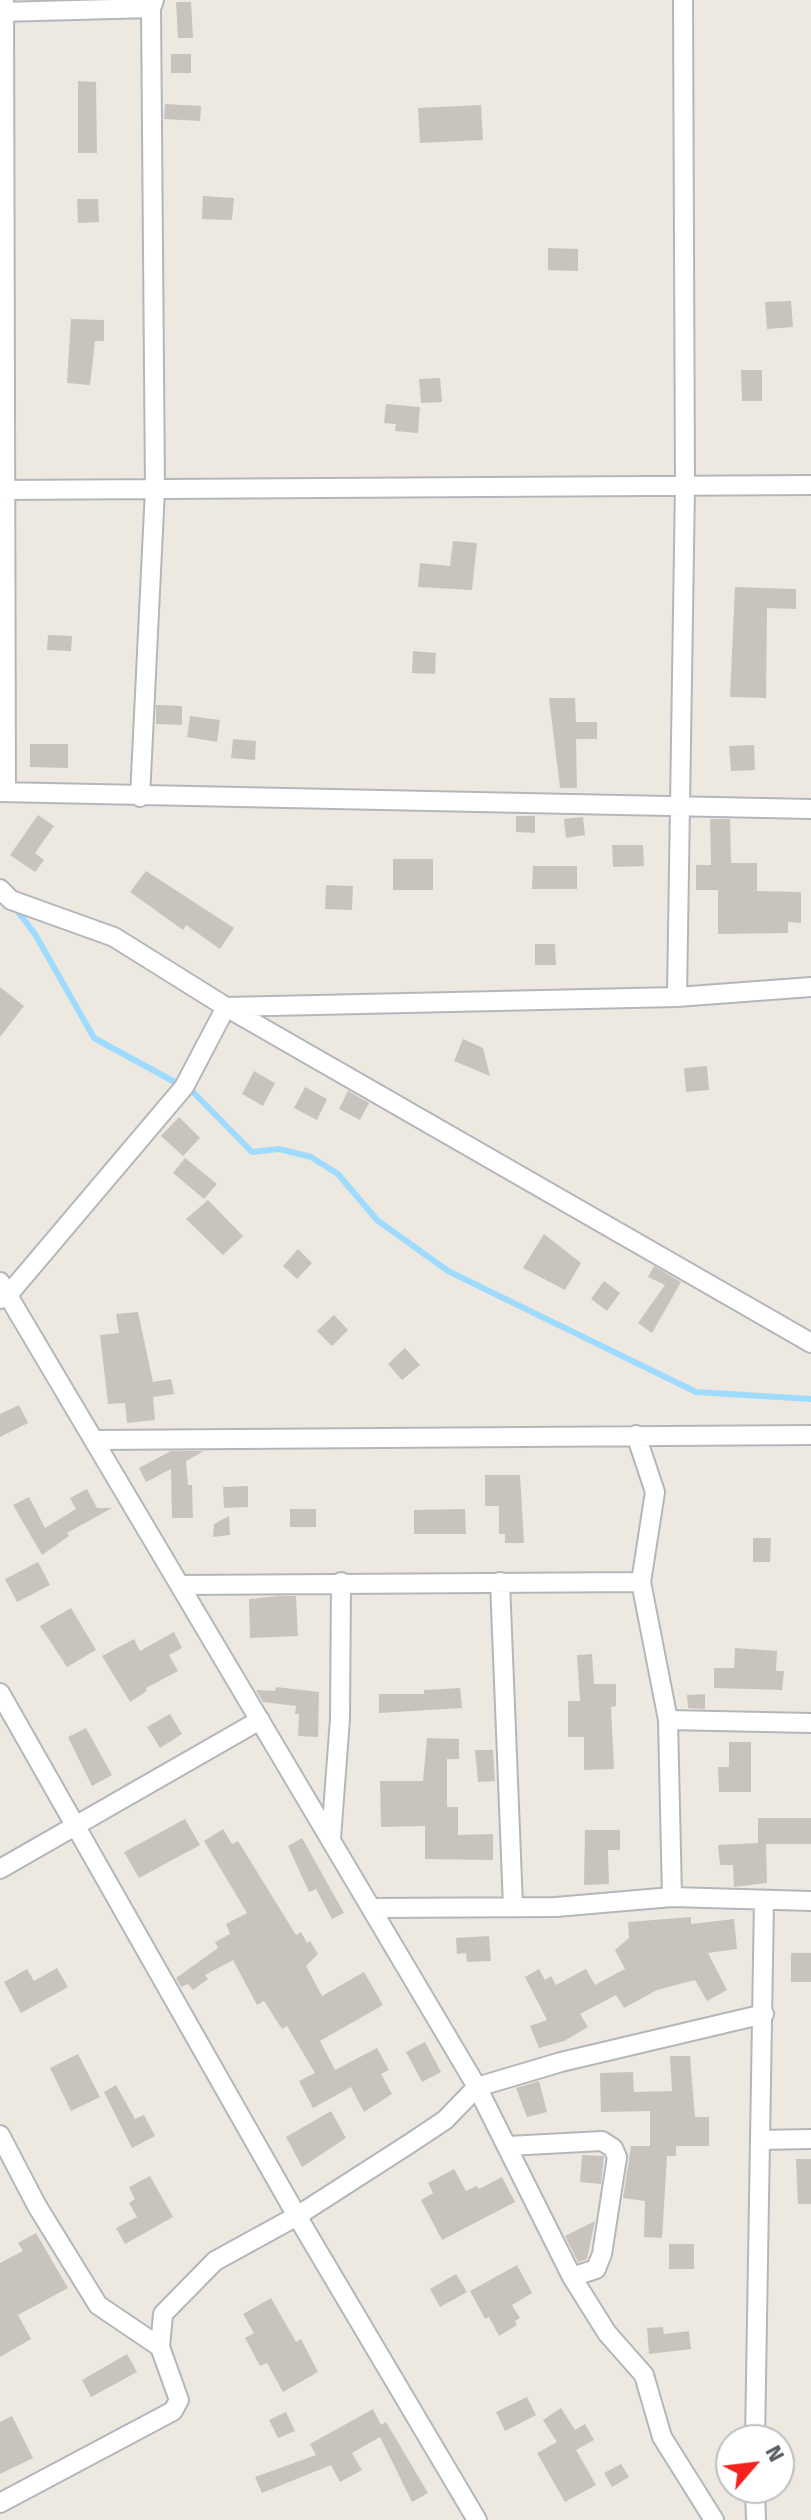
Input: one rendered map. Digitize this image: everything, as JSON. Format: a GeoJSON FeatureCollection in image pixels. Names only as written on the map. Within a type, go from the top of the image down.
{"type":"FeatureCollection","features":[{"type":"Feature","properties":{"kind":"street"},"geometry":{"type":"LineString","coordinates":[[677,997],[685,485],[683,0]]}},
{"type":"Feature","properties":{"kind":"street"},"geometry":{"type":"LineString","coordinates":[[140,797],[155,489],[152,4],[3,8],[3,792],[140,797],[811,809]]}},
{"type":"Feature","properties":{"kind":"street"},"geometry":{"type":"LineString","coordinates":[[3,490],[811,485]]}},
{"type":"Feature","properties":{"kind":"street"},"geometry":{"type":"LineString","coordinates":[[0,889],[11,900],[114,937],[226,1007],[811,1343]]}},
{"type":"Feature","properties":{"kind":"street"},"geometry":{"type":"LineString","coordinates":[[226,1007],[677,997],[811,987]]}},
{"type":"Feature","properties":{"kind":"street"},"geometry":{"type":"LineString","coordinates":[[226,1007],[184,1087],[3,1292],[477,2087],[572,2277],[607,2333],[644,2375],[662,2437],[714,2520]]}},
{"type":"Feature","properties":{"kind":"street"},"geometry":{"type":"LineString","coordinates":[[636,1435],[655,1492],[641,1582],[668,1720],[672,1897]]}},
{"type":"Feature","properties":{"kind":"street"},"geometry":{"type":"LineString","coordinates":[[94,1440],[811,1435]]}},
{"type":"Feature","properties":{"kind":"street"},"geometry":{"type":"LineString","coordinates":[[331,1839],[340,1719],[341,1582]]}},
{"type":"Feature","properties":{"kind":"street"},"geometry":{"type":"LineString","coordinates":[[500,1582],[513,1906]]}},
{"type":"Feature","properties":{"kind":"street"},"geometry":{"type":"LineString","coordinates":[[180,1585],[641,1582]]}},
{"type":"Feature","properties":{"kind":"street"},"geometry":{"type":"LineString","coordinates":[[0,1693],[297,2216],[477,2520]]}},
{"type":"Feature","properties":{"kind":"street"},"geometry":{"type":"LineString","coordinates":[[0,1869],[260,1720]]}},
{"type":"Feature","properties":{"kind":"street"},"geometry":{"type":"LineString","coordinates":[[668,1720],[811,1723]]}},
{"type":"Feature","properties":{"kind":"street"},"geometry":{"type":"LineString","coordinates":[[372,1908],[556,1907],[672,1897],[811,1901]]}},
{"type":"Feature","properties":{"kind":"street"},"geometry":{"type":"LineString","coordinates":[[755,2424],[764,1900]]}},
{"type":"Feature","properties":{"kind":"street"},"geometry":{"type":"LineString","coordinates":[[0,2503],[173,2411],[179,2400],[160,2347],[163,2314],[215,2261],[297,2216],[445,2120],[477,2087],[561,2062],[764,2014]]}},
{"type":"Feature","properties":{"kind":"street"},"geometry":{"type":"LineString","coordinates":[[0,2135],[37,2206],[98,2305],[160,2347]]}},
{"type":"Feature","properties":{"kind":"street"},"geometry":{"type":"LineString","coordinates":[[760,2140],[811,2139]]}},
{"type":"Feature","properties":{"kind":"street"},"geometry":{"type":"LineString","coordinates":[[508,2146],[602,2141],[613,2148],[617,2157],[602,2254],[596,2269],[572,2277]]}},
{"type":"Feature","properties":{"kind":"building"},"geometry":{"type":"Polygon","coordinates":[[[176,2],[191,2],[193,38],[178,38],[176,2]]]}},
{"type":"Feature","properties":{"kind":"building"},"geometry":{"type":"Polygon","coordinates":[[[171,54],[191,54],[191,73],[171,73],[171,54]]]}},
{"type":"Feature","properties":{"kind":"building"},"geometry":{"type":"Polygon","coordinates":[[[78,81],[96,82],[97,153],[78,153],[78,81]]]}},
{"type":"Feature","properties":{"kind":"building"},"geometry":{"type":"Polygon","coordinates":[[[165,104],[201,106],[200,121],[164,119],[165,104]]]}},
{"type":"Feature","properties":{"kind":"building"},"geometry":{"type":"Polygon","coordinates":[[[481,105],[483,140],[420,143],[418,108],[481,105]]]}},
{"type":"Feature","properties":{"kind":"building"},"geometry":{"type":"Polygon","coordinates":[[[203,196],[234,198],[232,220],[202,219],[203,196]]]}},
{"type":"Feature","properties":{"kind":"building"},"geometry":{"type":"Polygon","coordinates":[[[77,199],[98,199],[99,222],[78,223],[77,199]]]}},
{"type":"Feature","properties":{"kind":"building"},"geometry":{"type":"Polygon","coordinates":[[[548,248],[578,249],[578,271],[548,270],[548,248]]]}},
{"type":"Feature","properties":{"kind":"building"},"geometry":{"type":"Polygon","coordinates":[[[791,301],[793,327],[767,329],[765,302],[791,301]]]}},
{"type":"Feature","properties":{"kind":"building"},"geometry":{"type":"Polygon","coordinates":[[[71,319],[104,320],[104,341],[95,341],[90,385],[67,383],[71,319]]]}},
{"type":"Feature","properties":{"kind":"building"},"geometry":{"type":"Polygon","coordinates":[[[741,370],[762,370],[762,401],[742,401],[741,370]]]}},
{"type":"Feature","properties":{"kind":"building"},"geometry":{"type":"Polygon","coordinates":[[[440,378],[442,402],[421,403],[419,379],[440,378]]]}},
{"type":"Feature","properties":{"kind":"building"},"geometry":{"type":"Polygon","coordinates":[[[386,404],[420,407],[418,433],[395,431],[396,424],[384,423],[386,404]]]}},
{"type":"Feature","properties":{"kind":"building"},"geometry":{"type":"Polygon","coordinates":[[[453,541],[477,543],[472,590],[418,587],[420,563],[450,566],[453,541]]]}},
{"type":"Feature","properties":{"kind":"building"},"geometry":{"type":"Polygon","coordinates":[[[735,587],[796,589],[796,609],[767,608],[766,698],[730,697],[735,587]]]}},
{"type":"Feature","properties":{"kind":"building"},"geometry":{"type":"Polygon","coordinates":[[[48,635],[72,636],[71,651],[47,650],[48,635]]]}},
{"type":"Feature","properties":{"kind":"building"},"geometry":{"type":"Polygon","coordinates":[[[413,651],[436,653],[435,674],[412,673],[413,651]]]}},
{"type":"Feature","properties":{"kind":"building"},"geometry":{"type":"Polygon","coordinates":[[[549,698],[575,698],[576,722],[597,722],[597,739],[576,739],[577,788],[560,788],[549,698]]]}},
{"type":"Feature","properties":{"kind":"building"},"geometry":{"type":"Polygon","coordinates":[[[156,705],[182,706],[182,725],[156,724],[156,705]]]}},
{"type":"Feature","properties":{"kind":"building"},"geometry":{"type":"Polygon","coordinates":[[[190,716],[220,720],[217,742],[187,737],[190,716]]]}},
{"type":"Feature","properties":{"kind":"building"},"geometry":{"type":"Polygon","coordinates":[[[233,739],[256,741],[255,760],[231,758],[233,739]]]}},
{"type":"Feature","properties":{"kind":"building"},"geometry":{"type":"Polygon","coordinates":[[[30,744],[68,744],[68,768],[30,767],[30,744]]]}},
{"type":"Feature","properties":{"kind":"building"},"geometry":{"type":"Polygon","coordinates":[[[754,745],[755,770],[731,771],[729,746],[754,745]]]}},
{"type":"Feature","properties":{"kind":"building"},"geometry":{"type":"Polygon","coordinates":[[[38,815],[54,826],[35,853],[44,860],[35,872],[10,855],[38,815]]]}},
{"type":"Feature","properties":{"kind":"building"},"geometry":{"type":"Polygon","coordinates":[[[516,816],[535,816],[535,833],[516,832],[516,816]]]}},
{"type":"Feature","properties":{"kind":"building"},"geometry":{"type":"Polygon","coordinates":[[[583,817],[585,835],[566,838],[564,819],[583,817]]]}},
{"type":"Feature","properties":{"kind":"building"},"geometry":{"type":"Polygon","coordinates":[[[710,819],[730,819],[731,863],[757,863],[757,891],[801,892],[801,923],[788,922],[788,933],[718,934],[718,890],[696,890],[696,865],[711,865],[710,819]]]}},
{"type":"Feature","properties":{"kind":"building"},"geometry":{"type":"Polygon","coordinates":[[[612,845],[643,845],[644,866],[613,867],[612,845]]]}},
{"type":"Feature","properties":{"kind":"building"},"geometry":{"type":"Polygon","coordinates":[[[393,859],[433,859],[433,890],[393,890],[393,859]]]}},
{"type":"Feature","properties":{"kind":"building"},"geometry":{"type":"Polygon","coordinates":[[[533,866],[577,866],[577,889],[532,889],[533,866]]]}},
{"type":"Feature","properties":{"kind":"building"},"geometry":{"type":"Polygon","coordinates":[[[146,871],[234,928],[220,949],[186,925],[183,930],[130,892],[146,871]]]}},
{"type":"Feature","properties":{"kind":"building"},"geometry":{"type":"Polygon","coordinates":[[[326,885],[353,886],[352,910],[325,909],[326,885]]]}},
{"type":"Feature","properties":{"kind":"building"},"geometry":{"type":"Polygon","coordinates":[[[535,944],[555,944],[556,965],[535,965],[535,944]]]}},
{"type":"Feature","properties":{"kind":"building"},"geometry":{"type":"Polygon","coordinates":[[[0,987],[24,1006],[0,1037],[0,987]]]}},
{"type":"Feature","properties":{"kind":"building"},"geometry":{"type":"Polygon","coordinates":[[[463,1039],[483,1048],[490,1076],[454,1061],[463,1039]]]}},
{"type":"Feature","properties":{"kind":"building"},"geometry":{"type":"Polygon","coordinates":[[[707,1066],[709,1090],[686,1092],[684,1068],[707,1066]]]}},
{"type":"Feature","properties":{"kind":"building"},"geometry":{"type":"Polygon","coordinates":[[[254,1071],[275,1083],[263,1106],[242,1094],[254,1071]]]}},
{"type":"Feature","properties":{"kind":"building"},"geometry":{"type":"Polygon","coordinates":[[[305,1087],[327,1099],[317,1120],[294,1108],[305,1087]]]}},
{"type":"Feature","properties":{"kind":"building"},"geometry":{"type":"Polygon","coordinates":[[[348,1091],[369,1103],[360,1120],[339,1109],[348,1091]]]}},
{"type":"Feature","properties":{"kind":"building"},"geometry":{"type":"Polygon","coordinates":[[[179,1117],[200,1138],[183,1156],[161,1136],[179,1117]]]}},
{"type":"Feature","properties":{"kind":"building"},"geometry":{"type":"Polygon","coordinates":[[[185,1158],[217,1184],[204,1199],[173,1173],[185,1158]]]}},
{"type":"Feature","properties":{"kind":"building"},"geometry":{"type":"Polygon","coordinates":[[[208,1200],[243,1236],[223,1255],[186,1219],[208,1200]]]}},
{"type":"Feature","properties":{"kind":"building"},"geometry":{"type":"Polygon","coordinates":[[[544,1234],[581,1263],[565,1290],[523,1268],[544,1234]]]}},
{"type":"Feature","properties":{"kind":"building"},"geometry":{"type":"Polygon","coordinates":[[[298,1249],[312,1263],[297,1279],[283,1266],[298,1249]]]}},
{"type":"Feature","properties":{"kind":"building"},"geometry":{"type":"Polygon","coordinates":[[[654,1266],[681,1282],[652,1333],[638,1323],[665,1285],[648,1277],[654,1266]]]}},
{"type":"Feature","properties":{"kind":"building"},"geometry":{"type":"Polygon","coordinates":[[[604,1281],[620,1293],[607,1311],[591,1299],[604,1281]]]}},
{"type":"Feature","properties":{"kind":"building"},"geometry":{"type":"Polygon","coordinates":[[[138,1312],[153,1382],[171,1379],[174,1394],[153,1397],[155,1420],[127,1423],[125,1403],[108,1404],[100,1335],[119,1333],[116,1314],[138,1312]]]}},
{"type":"Feature","properties":{"kind":"building"},"geometry":{"type":"Polygon","coordinates":[[[334,1315],[348,1330],[332,1346],[317,1331],[334,1315]]]}},
{"type":"Feature","properties":{"kind":"building"},"geometry":{"type":"Polygon","coordinates":[[[405,1348],[420,1365],[402,1380],[388,1364],[405,1348]]]}},
{"type":"Feature","properties":{"kind":"building"},"geometry":{"type":"Polygon","coordinates":[[[19,1405],[28,1423],[0,1437],[0,1414],[19,1405]]]}},
{"type":"Feature","properties":{"kind":"building"},"geometry":{"type":"Polygon","coordinates":[[[171,1451],[204,1451],[186,1461],[188,1485],[192,1485],[193,1518],[172,1518],[171,1469],[146,1482],[139,1468],[171,1451]]]}},
{"type":"Feature","properties":{"kind":"building"},"geometry":{"type":"Polygon","coordinates":[[[485,1475],[520,1475],[524,1543],[505,1543],[505,1534],[499,1534],[499,1506],[485,1506],[485,1475]]]}},
{"type":"Feature","properties":{"kind":"building"},"geometry":{"type":"Polygon","coordinates":[[[248,1486],[248,1507],[224,1508],[223,1487],[248,1486]]]}},
{"type":"Feature","properties":{"kind":"building"},"geometry":{"type":"Polygon","coordinates":[[[87,1489],[97,1508],[112,1508],[67,1533],[69,1536],[42,1555],[13,1505],[29,1497],[45,1528],[76,1509],[70,1498],[87,1489]]]}},
{"type":"Feature","properties":{"kind":"building"},"geometry":{"type":"Polygon","coordinates":[[[290,1509],[316,1509],[316,1527],[290,1527],[290,1509]]]}},
{"type":"Feature","properties":{"kind":"building"},"geometry":{"type":"Polygon","coordinates":[[[465,1509],[466,1534],[414,1534],[414,1510],[465,1509]]]}},
{"type":"Feature","properties":{"kind":"building"},"geometry":{"type":"Polygon","coordinates":[[[229,1516],[230,1535],[213,1537],[214,1524],[229,1516]]]}},
{"type":"Feature","properties":{"kind":"building"},"geometry":{"type":"Polygon","coordinates":[[[753,1538],[771,1538],[770,1562],[753,1562],[753,1538]]]}},
{"type":"Feature","properties":{"kind":"building"},"geometry":{"type":"Polygon","coordinates":[[[38,1562],[50,1585],[17,1602],[5,1579],[38,1562]]]}},
{"type":"Feature","properties":{"kind":"building"},"geometry":{"type":"Polygon","coordinates":[[[296,1596],[298,1636],[250,1638],[249,1599],[296,1596]]]}},
{"type":"Feature","properties":{"kind":"building"},"geometry":{"type":"Polygon","coordinates":[[[71,1608],[96,1650],[67,1667],[40,1626],[71,1608]]]}},
{"type":"Feature","properties":{"kind":"building"},"geometry":{"type":"Polygon","coordinates":[[[174,1632],[182,1648],[169,1655],[178,1671],[146,1688],[147,1691],[130,1702],[102,1656],[134,1639],[140,1651],[174,1632]]]}},
{"type":"Feature","properties":{"kind":"building"},"geometry":{"type":"Polygon","coordinates":[[[735,1648],[777,1651],[776,1671],[784,1671],[782,1690],[714,1688],[714,1668],[734,1668],[735,1648]]]}},
{"type":"Feature","properties":{"kind":"building"},"geometry":{"type":"Polygon","coordinates":[[[592,1654],[594,1684],[616,1684],[616,1706],[611,1707],[614,1769],[584,1770],[584,1737],[568,1737],[568,1701],[580,1701],[577,1655],[592,1654]]]}},
{"type":"Feature","properties":{"kind":"building"},"geometry":{"type":"Polygon","coordinates":[[[276,1687],[319,1692],[318,1737],[298,1736],[299,1714],[295,1714],[296,1706],[263,1702],[256,1690],[275,1691],[276,1687]]]}},
{"type":"Feature","properties":{"kind":"building"},"geometry":{"type":"Polygon","coordinates":[[[460,1688],[462,1708],[379,1713],[379,1694],[424,1694],[424,1690],[460,1688]]]}},
{"type":"Feature","properties":{"kind":"building"},"geometry":{"type":"Polygon","coordinates":[[[705,1694],[705,1709],[688,1708],[687,1695],[705,1694]]]}},
{"type":"Feature","properties":{"kind":"building"},"geometry":{"type":"Polygon","coordinates":[[[170,1714],[182,1734],[160,1748],[147,1727],[170,1714]]]}},
{"type":"Feature","properties":{"kind":"building"},"geometry":{"type":"Polygon","coordinates":[[[86,1728],[112,1775],[92,1786],[68,1737],[86,1728]]]}},
{"type":"Feature","properties":{"kind":"building"},"geometry":{"type":"Polygon","coordinates":[[[427,1738],[459,1739],[459,1759],[447,1759],[447,1807],[458,1807],[458,1835],[493,1834],[493,1860],[425,1859],[425,1826],[381,1827],[380,1781],[423,1781],[427,1738]]]}},
{"type":"Feature","properties":{"kind":"building"},"geometry":{"type":"Polygon","coordinates":[[[729,1742],[751,1742],[751,1792],[719,1792],[718,1767],[729,1767],[729,1742]]]}},
{"type":"Feature","properties":{"kind":"building"},"geometry":{"type":"Polygon","coordinates":[[[475,1750],[493,1750],[495,1781],[478,1782],[475,1750]]]}},
{"type":"Feature","properties":{"kind":"building"},"geometry":{"type":"Polygon","coordinates":[[[758,1818],[811,1818],[811,1844],[766,1844],[767,1883],[734,1887],[733,1865],[720,1865],[718,1845],[758,1843],[758,1818]]]}},
{"type":"Feature","properties":{"kind":"building"},"geometry":{"type":"Polygon","coordinates":[[[185,1819],[200,1845],[139,1878],[124,1852],[185,1819]]]}},
{"type":"Feature","properties":{"kind":"building"},"geometry":{"type":"Polygon","coordinates":[[[223,1829],[232,1844],[238,1841],[296,1935],[301,1932],[318,1954],[306,1966],[322,1996],[364,1972],[383,2005],[320,2041],[335,2070],[377,2048],[389,2070],[381,2074],[392,2094],[364,2112],[351,2087],[313,2108],[299,2081],[315,2073],[287,2026],[282,2029],[264,2001],[257,2005],[233,1960],[205,1975],[208,1979],[193,1990],[188,1984],[181,1987],[176,1978],[218,1948],[215,1942],[230,1934],[226,1924],[247,1913],[204,1841],[223,1829]]]}},
{"type":"Feature","properties":{"kind":"building"},"geometry":{"type":"Polygon","coordinates":[[[585,1830],[620,1830],[620,1850],[608,1850],[609,1884],[584,1885],[585,1830]]]}},
{"type":"Feature","properties":{"kind":"building"},"geometry":{"type":"Polygon","coordinates":[[[302,1838],[344,1913],[332,1919],[316,1889],[309,1892],[288,1846],[302,1838]]]}},
{"type":"Feature","properties":{"kind":"building"},"geometry":{"type":"Polygon","coordinates":[[[691,1917],[691,1924],[734,1919],[737,1949],[708,1953],[727,1990],[707,2001],[695,1980],[657,1990],[624,2008],[616,1995],[580,2014],[588,2027],[564,2041],[539,2048],[530,2026],[547,2020],[525,1977],[539,1969],[545,1980],[551,1976],[556,1985],[586,1969],[595,1985],[625,1969],[615,1950],[629,1938],[628,1922],[691,1917]]]}},
{"type":"Feature","properties":{"kind":"building"},"geometry":{"type":"Polygon","coordinates":[[[489,1936],[491,1961],[467,1962],[466,1953],[457,1954],[456,1938],[489,1936]]]}},
{"type":"Feature","properties":{"kind":"building"},"geometry":{"type":"Polygon","coordinates":[[[791,1953],[811,1953],[811,1982],[791,1982],[791,1953]]]}},
{"type":"Feature","properties":{"kind":"building"},"geometry":{"type":"Polygon","coordinates":[[[57,1968],[68,1987],[21,2013],[4,1982],[27,1969],[34,1981],[57,1968]]]}},
{"type":"Feature","properties":{"kind":"building"},"geometry":{"type":"Polygon","coordinates":[[[425,2042],[441,2072],[422,2082],[406,2052],[425,2042]]]}},
{"type":"Feature","properties":{"kind":"building"},"geometry":{"type":"Polygon","coordinates":[[[78,2054],[100,2097],[71,2111],[50,2068],[78,2054]]]}},
{"type":"Feature","properties":{"kind":"building"},"geometry":{"type":"Polygon","coordinates":[[[670,2056],[690,2056],[695,2117],[709,2117],[709,2146],[676,2146],[676,2156],[667,2156],[662,2238],[644,2237],[645,2201],[623,2198],[631,2146],[650,2146],[650,2111],[601,2112],[600,2073],[633,2072],[634,2092],[672,2091],[670,2056]]]}},
{"type":"Feature","properties":{"kind":"building"},"geometry":{"type":"Polygon","coordinates":[[[539,2081],[547,2112],[527,2117],[516,2088],[539,2081]]]}},
{"type":"Feature","properties":{"kind":"building"},"geometry":{"type":"Polygon","coordinates":[[[116,2085],[135,2119],[144,2115],[155,2136],[132,2148],[104,2092],[116,2085]]]}},
{"type":"Feature","properties":{"kind":"building"},"geometry":{"type":"Polygon","coordinates":[[[331,2111],[346,2138],[302,2167],[286,2137],[331,2111]]]}},
{"type":"Feature","properties":{"kind":"building"},"geometry":{"type":"Polygon","coordinates":[[[582,2155],[604,2156],[601,2184],[580,2182],[582,2155]]]}},
{"type":"Feature","properties":{"kind":"building"},"geometry":{"type":"Polygon","coordinates":[[[796,2159],[811,2159],[811,2204],[798,2204],[796,2159]]]}},
{"type":"Feature","properties":{"kind":"building"},"geometry":{"type":"Polygon","coordinates":[[[454,2169],[466,2191],[477,2186],[479,2189],[502,2177],[515,2202],[442,2240],[421,2200],[433,2193],[428,2183],[454,2169]]]}},
{"type":"Feature","properties":{"kind":"building"},"geometry":{"type":"Polygon","coordinates":[[[150,2176],[173,2217],[125,2244],[116,2228],[137,2217],[129,2203],[135,2199],[129,2187],[150,2176]]]}},
{"type":"Feature","properties":{"kind":"building"},"geometry":{"type":"Polygon","coordinates":[[[595,2221],[587,2259],[578,2262],[565,2236],[595,2221]]]}},
{"type":"Feature","properties":{"kind":"building"},"geometry":{"type":"Polygon","coordinates":[[[36,2233],[68,2288],[18,2315],[31,2339],[0,2357],[0,2263],[23,2251],[18,2243],[36,2233]]]}},
{"type":"Feature","properties":{"kind":"building"},"geometry":{"type":"Polygon","coordinates":[[[669,2244],[694,2244],[694,2269],[669,2269],[669,2244]]]}},
{"type":"Feature","properties":{"kind":"building"},"geometry":{"type":"Polygon","coordinates":[[[517,2265],[532,2293],[512,2305],[520,2318],[515,2321],[517,2325],[499,2336],[489,2317],[485,2319],[470,2291],[517,2265]]]}},
{"type":"Feature","properties":{"kind":"building"},"geometry":{"type":"Polygon","coordinates":[[[456,2274],[467,2292],[440,2307],[430,2289],[456,2274]]]}},
{"type":"Feature","properties":{"kind":"building"},"geometry":{"type":"Polygon","coordinates":[[[271,2298],[296,2342],[301,2339],[318,2372],[283,2392],[267,2363],[260,2366],[245,2338],[254,2333],[243,2314],[271,2298]]]}},
{"type":"Feature","properties":{"kind":"building"},"geometry":{"type":"Polygon","coordinates":[[[663,2327],[664,2334],[689,2331],[691,2349],[649,2354],[647,2328],[663,2327]]]}},
{"type":"Feature","properties":{"kind":"building"},"geometry":{"type":"Polygon","coordinates":[[[127,2354],[137,2372],[91,2397],[82,2380],[127,2354]]]}},
{"type":"Feature","properties":{"kind":"building"},"geometry":{"type":"Polygon","coordinates":[[[527,2397],[536,2415],[505,2431],[496,2412],[527,2397]]]}},
{"type":"Feature","properties":{"kind":"building"},"geometry":{"type":"Polygon","coordinates":[[[561,2408],[575,2430],[585,2424],[594,2440],[576,2450],[596,2485],[565,2502],[537,2453],[557,2442],[543,2420],[561,2408]]]}},
{"type":"Feature","properties":{"kind":"building"},"geometry":{"type":"Polygon","coordinates":[[[373,2409],[381,2425],[386,2422],[428,2493],[412,2502],[380,2437],[352,2453],[362,2470],[340,2482],[331,2465],[262,2493],[255,2477],[316,2455],[310,2444],[373,2409]]]}},
{"type":"Feature","properties":{"kind":"building"},"geometry":{"type":"Polygon","coordinates":[[[286,2412],[295,2431],[278,2438],[269,2420],[286,2412]]]}},
{"type":"Feature","properties":{"kind":"building"},"geometry":{"type":"Polygon","coordinates":[[[12,2416],[33,2458],[0,2474],[0,2422],[12,2416]]]}},
{"type":"Feature","properties":{"kind":"building"},"geometry":{"type":"Polygon","coordinates":[[[621,2464],[629,2477],[612,2487],[604,2473],[621,2464]]]}},
{"type":"Feature","properties":{"kind":"waterway"},"geometry":{"type":"LineString","coordinates":[[15,908],[35,934],[94,1038],[193,1092],[252,1152],[279,1149],[311,1157],[338,1174],[377,1220],[448,1271],[696,1392],[811,1399]]}}]}
